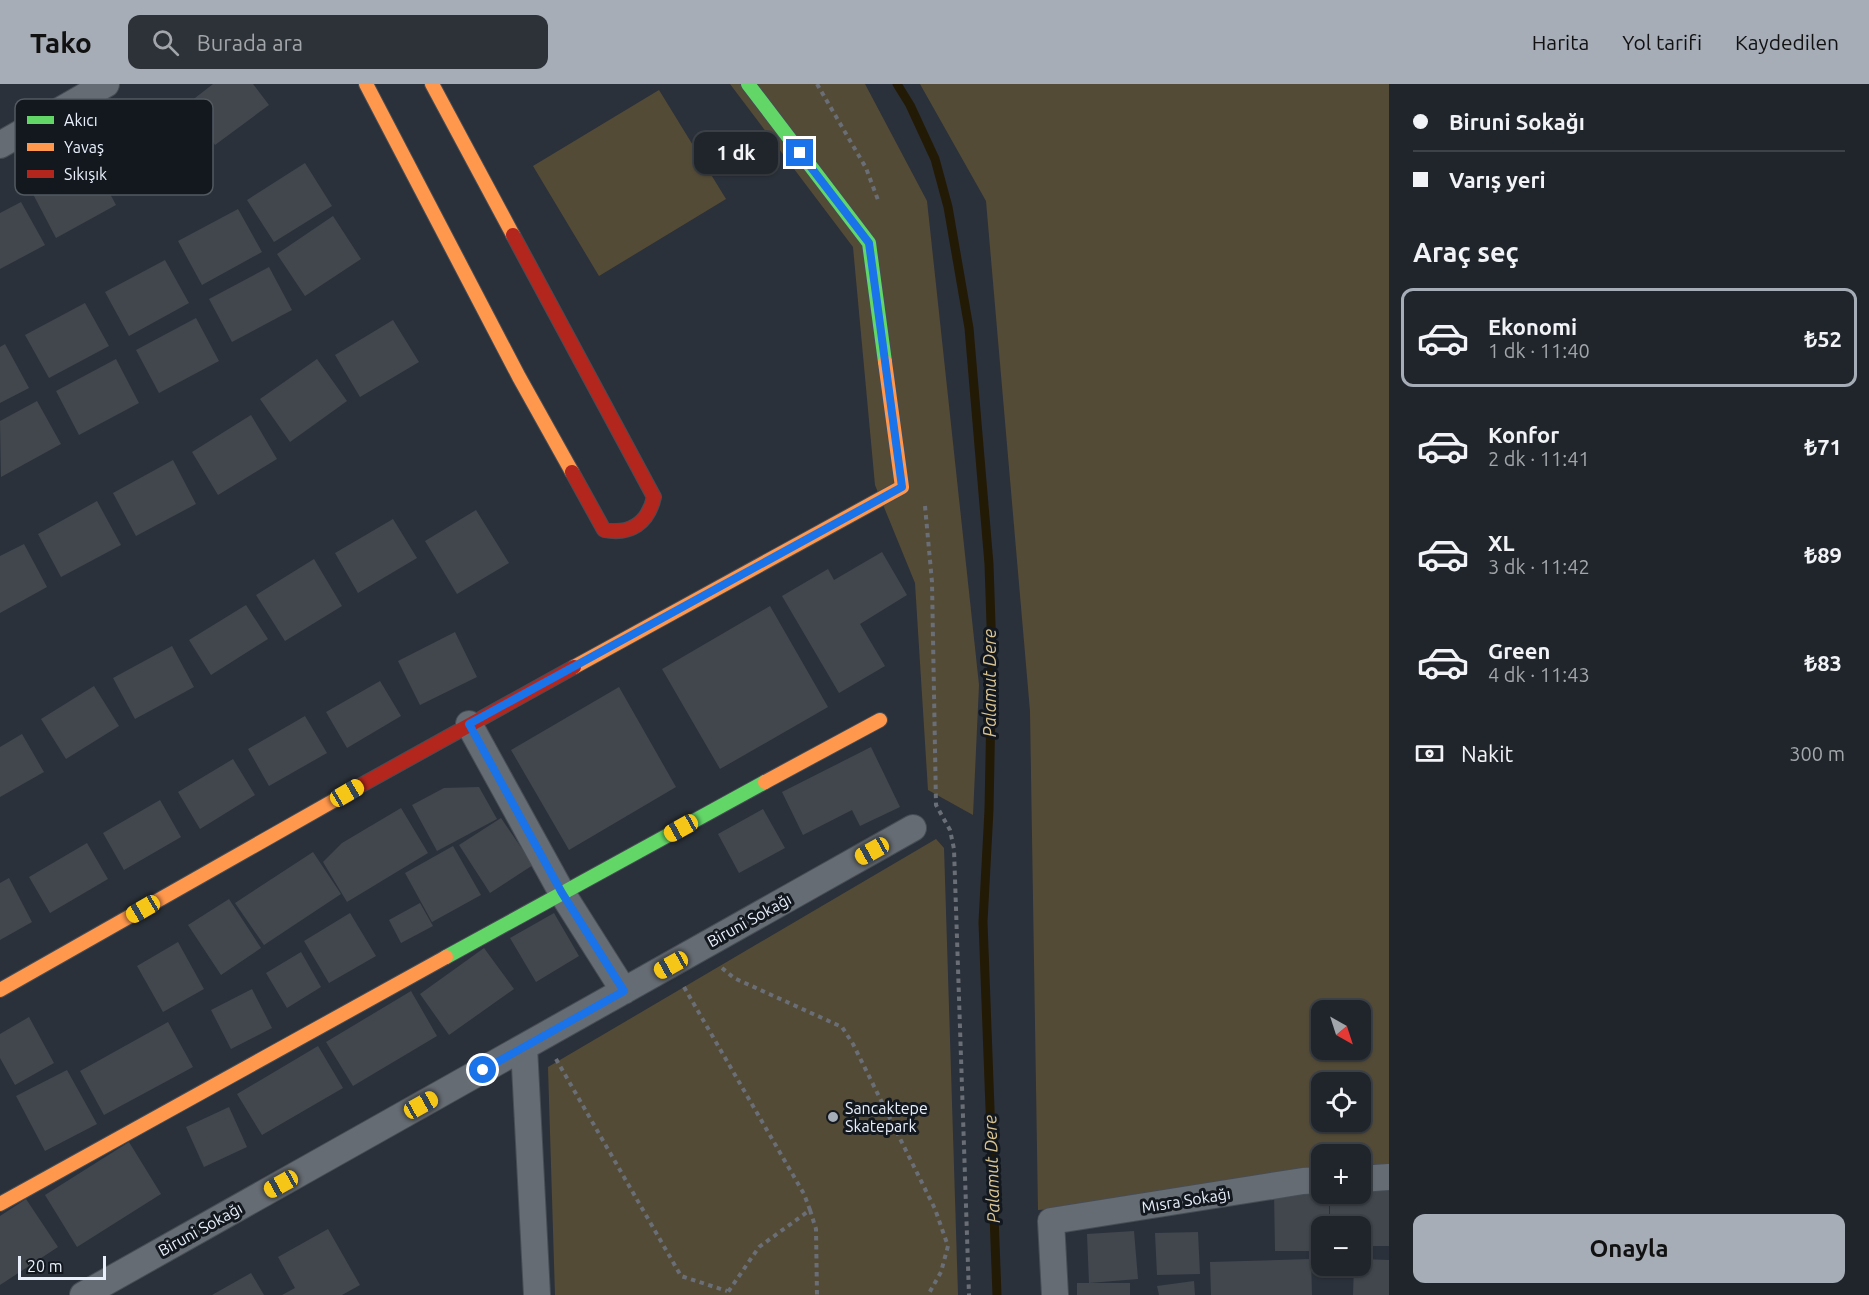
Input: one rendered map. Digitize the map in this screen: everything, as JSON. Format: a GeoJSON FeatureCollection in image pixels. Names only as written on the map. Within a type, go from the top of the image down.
{"type":"FeatureCollection","features":[{"type":"Feature","properties":{"kind":"street"},"geometry":{"type":"LineString","coordinates":[[80,99],[106,84]]}},
{"type":"Feature","properties":{"kind":"street"},"geometry":{"type":"LineString","coordinates":[[366,84],[519,377],[604,530],[616,533],[627,532],[638,527],[647,519],[654,497],[432,84]]}},
{"type":"Feature","properties":{"kind":"street"},"geometry":{"type":"LineString","coordinates":[[0,990],[469,724],[902,487],[869,243],[748,84]]}},
{"type":"Feature","properties":{"kind":"street"},"geometry":{"type":"LineString","coordinates":[[0,145],[15,136]]}},
{"type":"Feature","properties":{"kind":"street"},"geometry":{"type":"LineString","coordinates":[[0,1204],[880,720]]}},
{"type":"Feature","properties":{"kind":"street"},"geometry":{"type":"LineString","coordinates":[[469,724],[562,893],[624,991]]}},
{"type":"Feature","properties":{"kind":"street","name":"Biruni Sokağı"},"geometry":{"type":"LineString","coordinates":[[83,1295],[913,828]]}},
{"type":"Feature","properties":{"kind":"street"},"geometry":{"type":"LineString","coordinates":[[533,1042],[537,1295]]}},
{"type":"Feature","properties":{"kind":"street"},"geometry":{"type":"LineString","coordinates":[[1371,1178],[1389,1177]]}},
{"type":"Feature","properties":{"kind":"street","name":"Mısra Sokağı"},"geometry":{"type":"LineString","coordinates":[[1055,1295],[1051,1221],[1311,1181]]}},
{"type":"Feature","properties":{"kind":"path"},"geometry":{"type":"LineString","coordinates":[[817,84],[866,168],[880,207]]}},
{"type":"Feature","properties":{"kind":"path"},"geometry":{"type":"LineString","coordinates":[[925,500],[932,582],[936,804],[950,830],[954,849],[969,1295]]}},
{"type":"Feature","properties":{"kind":"path"},"geometry":{"type":"LineString","coordinates":[[708,943],[717,963],[734,978],[842,1027],[853,1044],[935,1209],[948,1246],[941,1272],[928,1295]]}},
{"type":"Feature","properties":{"kind":"path"},"geometry":{"type":"LineString","coordinates":[[671,965],[804,1194],[816,1229],[817,1295]]}},
{"type":"Feature","properties":{"kind":"path"},"geometry":{"type":"LineString","coordinates":[[533,1042],[681,1276],[727,1293],[759,1247],[810,1210]]}},
{"type":"Feature","properties":{"kind":"shaded area"},"geometry":{"type":"Polygon","coordinates":[[[730,84],[865,84],[927,201],[979,685],[973,815],[928,790],[915,583],[875,485],[853,247],[730,84]]]}},
{"type":"Feature","properties":{"kind":"shaded area"},"geometry":{"type":"Polygon","coordinates":[[[920,84],[1389,84],[1389,1185],[1371,1186],[1371,1144],[1311,1144],[1311,1190],[1038,1210],[1030,711],[986,201],[920,84]]]}},
{"type":"Feature","properties":{"kind":"shaded area"},"geometry":{"type":"Polygon","coordinates":[[[659,90],[726,199],[599,276],[533,166],[659,90]]]}},
{"type":"Feature","properties":{"kind":"shaded area"},"geometry":{"type":"Polygon","coordinates":[[[936,839],[944,848],[958,1295],[555,1295],[548,1067],[936,839]]]}},
{"type":"Feature","properties":{"kind":"building"},"geometry":{"type":"Polygon","coordinates":[[[213,84],[253,84],[269,105],[215,145],[213,142],[213,99],[194,99],[213,84]]]}},
{"type":"Feature","properties":{"kind":"building"},"geometry":{"type":"Polygon","coordinates":[[[305,163],[332,206],[274,242],[247,200],[305,163]]]}},
{"type":"Feature","properties":{"kind":"building"},"geometry":{"type":"Polygon","coordinates":[[[34,195],[111,195],[116,205],[56,238],[34,195]]]}},
{"type":"Feature","properties":{"kind":"building"},"geometry":{"type":"Polygon","coordinates":[[[21,202],[45,245],[0,269],[0,213],[21,202]]]}},
{"type":"Feature","properties":{"kind":"building"},"geometry":{"type":"Polygon","coordinates":[[[238,209],[262,252],[202,285],[178,241],[238,209]]]}},
{"type":"Feature","properties":{"kind":"building"},"geometry":{"type":"Polygon","coordinates":[[[333,216],[361,259],[305,296],[277,254],[333,216]]]}},
{"type":"Feature","properties":{"kind":"building"},"geometry":{"type":"Polygon","coordinates":[[[165,260],[189,303],[129,336],[105,292],[165,260]]]}},
{"type":"Feature","properties":{"kind":"building"},"geometry":{"type":"Polygon","coordinates":[[[269,267],[292,310],[232,342],[209,299],[269,267]]]}},
{"type":"Feature","properties":{"kind":"building"},"geometry":{"type":"Polygon","coordinates":[[[85,303],[109,346],[49,378],[25,335],[85,303]]]}},
{"type":"Feature","properties":{"kind":"building"},"geometry":{"type":"Polygon","coordinates":[[[196,318],[219,361],[159,393],[136,350],[196,318]]]}},
{"type":"Feature","properties":{"kind":"building"},"geometry":{"type":"Polygon","coordinates":[[[393,320],[419,362],[360,397],[335,355],[393,320]]]}},
{"type":"Feature","properties":{"kind":"building"},"geometry":{"type":"Polygon","coordinates":[[[5,344],[29,388],[0,403],[0,347],[5,344]]]}},
{"type":"Feature","properties":{"kind":"building"},"geometry":{"type":"Polygon","coordinates":[[[116,359],[139,403],[79,435],[56,391],[116,359]]]}},
{"type":"Feature","properties":{"kind":"building"},"geometry":{"type":"Polygon","coordinates":[[[317,359],[347,401],[290,442],[260,399],[317,359]]]}},
{"type":"Feature","properties":{"kind":"building"},"geometry":{"type":"Polygon","coordinates":[[[37,401],[61,444],[1,477],[0,421],[37,401]]]}},
{"type":"Feature","properties":{"kind":"building"},"geometry":{"type":"Polygon","coordinates":[[[251,415],[277,459],[218,495],[192,452],[251,415]]]}},
{"type":"Feature","properties":{"kind":"building"},"geometry":{"type":"Polygon","coordinates":[[[173,460],[196,504],[136,536],[113,493],[173,460]]]}},
{"type":"Feature","properties":{"kind":"building"},"geometry":{"type":"Polygon","coordinates":[[[97,501],[121,545],[61,577],[38,534],[97,501]]]}},
{"type":"Feature","properties":{"kind":"building"},"geometry":{"type":"Polygon","coordinates":[[[476,510],[509,563],[457,594],[425,541],[476,510]]]}},
{"type":"Feature","properties":{"kind":"building"},"geometry":{"type":"Polygon","coordinates":[[[393,519],[417,558],[358,593],[335,553],[393,519]]]}},
{"type":"Feature","properties":{"kind":"building"},"geometry":{"type":"Polygon","coordinates":[[[24,544],[47,587],[0,613],[0,556],[24,544]]]}},
{"type":"Feature","properties":{"kind":"building"},"geometry":{"type":"Polygon","coordinates":[[[882,552],[907,595],[860,624],[885,666],[839,693],[782,596],[828,569],[834,580],[882,552]]]}},
{"type":"Feature","properties":{"kind":"building"},"geometry":{"type":"Polygon","coordinates":[[[314,559],[342,606],[285,641],[256,595],[314,559]]]}},
{"type":"Feature","properties":{"kind":"building"},"geometry":{"type":"Polygon","coordinates":[[[246,605],[268,639],[211,675],[189,640],[246,605]]]}},
{"type":"Feature","properties":{"kind":"building"},"geometry":{"type":"Polygon","coordinates":[[[770,606],[828,707],[720,769],[662,669],[770,606]]]}},
{"type":"Feature","properties":{"kind":"building"},"geometry":{"type":"Polygon","coordinates":[[[455,632],[477,677],[420,705],[398,661],[455,632]]]}},
{"type":"Feature","properties":{"kind":"building"},"geometry":{"type":"Polygon","coordinates":[[[172,646],[194,687],[135,719],[113,678],[172,646]]]}},
{"type":"Feature","properties":{"kind":"building"},"geometry":{"type":"Polygon","coordinates":[[[380,681],[401,716],[347,748],[326,712],[380,681]]]}},
{"type":"Feature","properties":{"kind":"building"},"geometry":{"type":"Polygon","coordinates":[[[94,686],[119,726],[66,759],[41,719],[94,686]]]}},
{"type":"Feature","properties":{"kind":"building"},"geometry":{"type":"Polygon","coordinates":[[[619,687],[676,787],[569,850],[511,750],[619,687]]]}},
{"type":"Feature","properties":{"kind":"building"},"geometry":{"type":"Polygon","coordinates":[[[305,716],[327,753],[269,786],[248,749],[305,716]]]}},
{"type":"Feature","properties":{"kind":"building"},"geometry":{"type":"Polygon","coordinates":[[[22,734],[44,772],[0,797],[0,747],[22,734]]]}},
{"type":"Feature","properties":{"kind":"building"},"geometry":{"type":"Polygon","coordinates":[[[871,747],[900,807],[860,826],[852,810],[803,835],[782,792],[871,747]]]}},
{"type":"Feature","properties":{"kind":"building"},"geometry":{"type":"Polygon","coordinates":[[[233,759],[255,795],[200,829],[178,792],[233,759]]]}},
{"type":"Feature","properties":{"kind":"building"},"geometry":{"type":"Polygon","coordinates":[[[479,787],[497,819],[437,851],[412,805],[444,788],[479,787]]]}},
{"type":"Feature","properties":{"kind":"building"},"geometry":{"type":"Polygon","coordinates":[[[160,800],[181,837],[124,870],[103,833],[160,800]]]}},
{"type":"Feature","properties":{"kind":"building"},"geometry":{"type":"Polygon","coordinates":[[[401,808],[428,853],[347,902],[323,862],[342,843],[401,808]]]}},
{"type":"Feature","properties":{"kind":"building"},"geometry":{"type":"Polygon","coordinates":[[[763,809],[785,848],[739,873],[718,834],[763,809]]]}},
{"type":"Feature","properties":{"kind":"building"},"geometry":{"type":"Polygon","coordinates":[[[501,818],[533,865],[490,893],[459,845],[501,818]]]}},
{"type":"Feature","properties":{"kind":"building"},"geometry":{"type":"Polygon","coordinates":[[[87,843],[108,879],[50,913],[29,877],[87,843]]]}},
{"type":"Feature","properties":{"kind":"building"},"geometry":{"type":"Polygon","coordinates":[[[453,846],[481,895],[432,922],[405,873],[453,846]]]}},
{"type":"Feature","properties":{"kind":"building"},"geometry":{"type":"Polygon","coordinates":[[[313,852],[341,894],[264,945],[235,903],[313,852]]]}},
{"type":"Feature","properties":{"kind":"building"},"geometry":{"type":"Polygon","coordinates":[[[9,878],[32,922],[0,940],[0,883],[9,878]]]}},
{"type":"Feature","properties":{"kind":"building"},"geometry":{"type":"Polygon","coordinates":[[[229,899],[261,948],[221,975],[188,925],[229,899]]]}},
{"type":"Feature","properties":{"kind":"building"},"geometry":{"type":"Polygon","coordinates":[[[420,903],[433,926],[401,943],[389,920],[420,903]]]}},
{"type":"Feature","properties":{"kind":"building"},"geometry":{"type":"Polygon","coordinates":[[[350,913],[376,956],[329,983],[304,941],[350,913]]]}},
{"type":"Feature","properties":{"kind":"building"},"geometry":{"type":"Polygon","coordinates":[[[554,913],[579,956],[536,982],[510,938],[554,913]]]}},
{"type":"Feature","properties":{"kind":"building"},"geometry":{"type":"Polygon","coordinates":[[[178,942],[204,989],[163,1012],[137,966],[178,942]]]}},
{"type":"Feature","properties":{"kind":"building"},"geometry":{"type":"Polygon","coordinates":[[[484,948],[514,989],[449,1035],[420,994],[484,948]]]}},
{"type":"Feature","properties":{"kind":"building"},"geometry":{"type":"Polygon","coordinates":[[[301,952],[321,987],[287,1008],[266,973],[301,952]]]}},
{"type":"Feature","properties":{"kind":"building"},"geometry":{"type":"Polygon","coordinates":[[[252,989],[272,1028],[231,1049],[211,1010],[252,989]]]}},
{"type":"Feature","properties":{"kind":"building"},"geometry":{"type":"Polygon","coordinates":[[[411,991],[437,1036],[353,1086],[326,1042],[411,991]]]}},
{"type":"Feature","properties":{"kind":"building"},"geometry":{"type":"Polygon","coordinates":[[[29,1017],[54,1063],[15,1085],[0,1058],[0,1034],[29,1017]]]}},
{"type":"Feature","properties":{"kind":"building"},"geometry":{"type":"Polygon","coordinates":[[[168,1022],[193,1067],[104,1115],[80,1071],[168,1022]]]}},
{"type":"Feature","properties":{"kind":"building"},"geometry":{"type":"Polygon","coordinates":[[[318,1046],[343,1088],[262,1135],[237,1094],[318,1046]]]}},
{"type":"Feature","properties":{"kind":"building"},"geometry":{"type":"Polygon","coordinates":[[[67,1070],[97,1124],[45,1151],[16,1096],[67,1070]]]}},
{"type":"Feature","properties":{"kind":"building"},"geometry":{"type":"Polygon","coordinates":[[[229,1107],[247,1147],[204,1167],[186,1127],[229,1107]]]}},
{"type":"Feature","properties":{"kind":"building"},"geometry":{"type":"Polygon","coordinates":[[[129,1142],[161,1194],[77,1247],[45,1195],[129,1142]]]}},
{"type":"Feature","properties":{"kind":"building"},"geometry":{"type":"Polygon","coordinates":[[[1371,1190],[1389,1190],[1389,1246],[1371,1246],[1371,1216],[1330,1216],[1330,1204],[1371,1204],[1371,1190]]]}},
{"type":"Feature","properties":{"kind":"building"},"geometry":{"type":"Polygon","coordinates":[[[1311,1192],[1311,1204],[1329,1204],[1329,1216],[1311,1216],[1311,1251],[1275,1251],[1274,1193],[1311,1192]]]}},
{"type":"Feature","properties":{"kind":"building"},"geometry":{"type":"Polygon","coordinates":[[[26,1199],[58,1247],[0,1285],[0,1216],[26,1199]]]}},
{"type":"Feature","properties":{"kind":"building"},"geometry":{"type":"Polygon","coordinates":[[[328,1229],[360,1285],[342,1295],[282,1295],[295,1288],[278,1257],[328,1229]]]}},
{"type":"Feature","properties":{"kind":"building"},"geometry":{"type":"Polygon","coordinates":[[[1134,1231],[1138,1279],[1089,1283],[1087,1234],[1134,1231]]]}},
{"type":"Feature","properties":{"kind":"building"},"geometry":{"type":"Polygon","coordinates":[[[1198,1232],[1200,1274],[1157,1275],[1155,1233],[1198,1232]]]}},
{"type":"Feature","properties":{"kind":"building"},"geometry":{"type":"Polygon","coordinates":[[[1311,1259],[1312,1295],[1211,1295],[1210,1262],[1311,1259]]]}},
{"type":"Feature","properties":{"kind":"building"},"geometry":{"type":"Polygon","coordinates":[[[1371,1259],[1389,1260],[1389,1295],[1353,1295],[1354,1276],[1371,1276],[1371,1259]]]}},
{"type":"Feature","properties":{"kind":"building"},"geometry":{"type":"Polygon","coordinates":[[[251,1273],[264,1295],[212,1295],[251,1273]]]}},
{"type":"Feature","properties":{"kind":"building"},"geometry":{"type":"Polygon","coordinates":[[[1194,1281],[1195,1295],[1159,1295],[1157,1286],[1194,1281]]]}},
{"type":"Feature","properties":{"kind":"building"},"geometry":{"type":"Polygon","coordinates":[[[1077,1283],[1130,1283],[1130,1295],[1077,1295],[1077,1283]]]}},
{"type":"Feature","properties":{"kind":"waterway","name":"Palamut Dere"},"geometry":{"type":"LineString","coordinates":[[897,84],[910,105],[935,159],[948,207],[969,328],[989,564],[992,654],[989,810],[983,922],[997,1295]]}},
{"type":"Feature","properties":{"kind":"traffic: fast"},"geometry":{"type":"LineString","coordinates":[[748,84],[869,243],[885,362]]}},
{"type":"Feature","properties":{"kind":"traffic: fast"},"geometry":{"type":"LineString","coordinates":[[446,957],[765,782]]}},
{"type":"Feature","properties":{"kind":"traffic: slow"},"geometry":{"type":"LineString","coordinates":[[366,84],[519,377],[572,472]]}},
{"type":"Feature","properties":{"kind":"traffic: slow"},"geometry":{"type":"LineString","coordinates":[[432,84],[513,235]]}},
{"type":"Feature","properties":{"kind":"traffic: slow"},"geometry":{"type":"LineString","coordinates":[[574,667],[902,487],[885,362]]}},
{"type":"Feature","properties":{"kind":"traffic: slow"},"geometry":{"type":"LineString","coordinates":[[765,782],[880,720]]}},
{"type":"Feature","properties":{"kind":"traffic: slow"},"geometry":{"type":"LineString","coordinates":[[0,990],[356,788]]}},
{"type":"Feature","properties":{"kind":"traffic: slow"},"geometry":{"type":"LineString","coordinates":[[0,1204],[446,957]]}},
{"type":"Feature","properties":{"kind":"traffic: jam"},"geometry":{"type":"LineString","coordinates":[[513,235],[654,497],[651,506],[643,520],[630,529],[604,530],[572,472]]}},
{"type":"Feature","properties":{"kind":"traffic: jam"},"geometry":{"type":"LineString","coordinates":[[356,788],[574,667]]}},
{"type":"Feature","properties":{"kind":"place","name":"Sancaktepe Skatepark"},"geometry":{"type":"Point","coordinates":[833,1117]}},
{"type":"Feature","properties":{"kind":"route"},"geometry":{"type":"LineString","coordinates":[[483,1070],[624,991],[562,893],[469,724],[902,487],[869,243],[800,153]]}}]}
